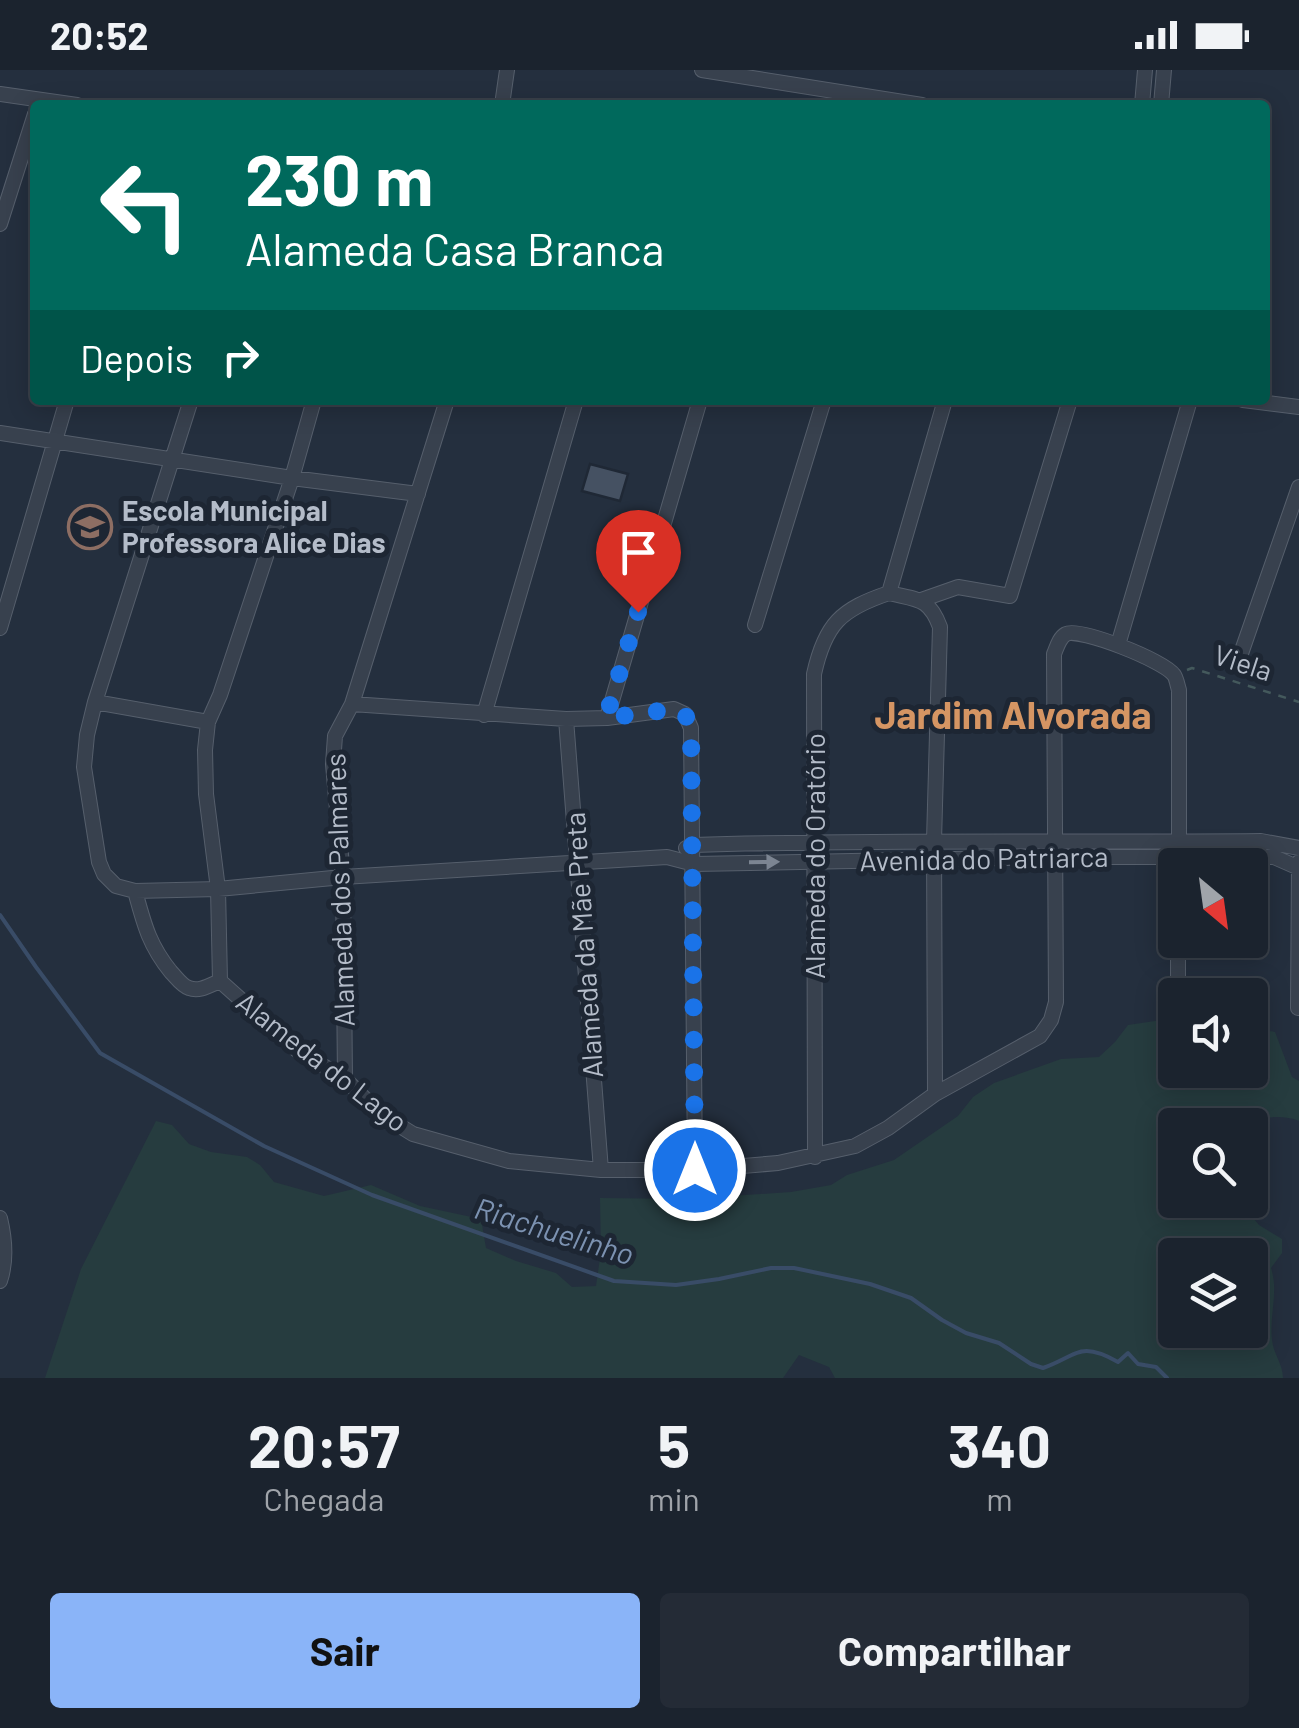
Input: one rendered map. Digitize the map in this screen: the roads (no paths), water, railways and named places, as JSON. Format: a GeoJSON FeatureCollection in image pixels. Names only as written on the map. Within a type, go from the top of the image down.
{"type":"FeatureCollection","features":[{"type":"Feature","properties":{"kind":"street"},"geometry":{"type":"LineString","coordinates":[[503,100],[507,70]]}},
{"type":"Feature","properties":{"kind":"street"},"geometry":{"type":"LineString","coordinates":[[702,70],[891,100]]}},
{"type":"Feature","properties":{"kind":"street"},"geometry":{"type":"LineString","coordinates":[[1142,100],[1145,70]]}},
{"type":"Feature","properties":{"kind":"street"},"geometry":{"type":"LineString","coordinates":[[1161,100],[1164,70]]}},
{"type":"Feature","properties":{"kind":"street"},"geometry":{"type":"LineString","coordinates":[[0,94],[30,104]]}},
{"type":"Feature","properties":{"kind":"street"},"geometry":{"type":"LineString","coordinates":[[0,224],[30,128]]}},
{"type":"Feature","properties":{"kind":"street"},"geometry":{"type":"LineString","coordinates":[[1270,403],[1299,407]]}},
{"type":"Feature","properties":{"kind":"street"},"geometry":{"type":"LineString","coordinates":[[0,628],[65,405]]}},
{"type":"Feature","properties":{"kind":"street"},"geometry":{"type":"LineString","coordinates":[[190,405],[95,702],[208,722]]}},
{"type":"Feature","properties":{"kind":"street"},"geometry":{"type":"LineString","coordinates":[[220,981],[218,889],[206,794],[208,722],[292,478],[313,405]]}},
{"type":"Feature","properties":{"kind":"street","name":"Alameda dos Palmares"},"geometry":{"type":"LineString","coordinates":[[345,1080],[343,877],[332,764],[335,736],[352,704],[445,405]]}},
{"type":"Feature","properties":{"kind":"street"},"geometry":{"type":"LineString","coordinates":[[484,715],[575,405]]}},
{"type":"Feature","properties":{"kind":"street"},"geometry":{"type":"LineString","coordinates":[[606,718],[699,405]]}},
{"type":"Feature","properties":{"kind":"street"},"geometry":{"type":"LineString","coordinates":[[755,625],[822,405]]}},
{"type":"Feature","properties":{"kind":"street"},"geometry":{"type":"LineString","coordinates":[[935,1094],[934,840],[940,627],[934,610],[921,600],[889,594],[944,405]]}},
{"type":"Feature","properties":{"kind":"street"},"geometry":{"type":"LineString","coordinates":[[921,600],[958,587],[1010,596],[1068,405]]}},
{"type":"Feature","properties":{"kind":"street"},"geometry":{"type":"LineString","coordinates":[[1118,645],[1189,405]]}},
{"type":"Feature","properties":{"kind":"street"},"geometry":{"type":"LineString","coordinates":[[0,433],[418,494]]}},
{"type":"Feature","properties":{"kind":"street"},"geometry":{"type":"LineString","coordinates":[[1237,665],[1299,487]]}},
{"type":"Feature","properties":{"kind":"street","name":"Alameda do Oratório"},"geometry":{"type":"LineString","coordinates":[[816,1157],[814,674],[820,645],[838,618],[863,602],[889,594]]}},
{"type":"Feature","properties":{"kind":"street"},"geometry":{"type":"LineString","coordinates":[[1056,849],[1054,654],[1060,639],[1075,632],[1118,645],[1167,668],[1175,676],[1179,690],[1179,848]]}},
{"type":"Feature","properties":{"kind":"street","name":"Avenida do Patriarca"},"geometry":{"type":"LineString","coordinates":[[95,702],[86,735],[84,767],[99,862],[116,886],[135,891],[218,889],[343,877],[667,857],[694,864],[934,860],[1056,849]]}},
{"type":"Feature","properties":{"kind":"street"},"geometry":{"type":"LineString","coordinates":[[352,704],[566,720],[674,709],[685,714],[691,728],[694,845],[695,1170]]}},
{"type":"Feature","properties":{"kind":"street","name":"Alameda da Mãe Preta"},"geometry":{"type":"LineString","coordinates":[[566,720],[601,1170]]}},
{"type":"Feature","properties":{"kind":"street","name":"Avenida do Patriarca"},"geometry":{"type":"LineString","coordinates":[[667,857],[694,845],[934,840],[1158,853]]}},
{"type":"Feature","properties":{"kind":"street","name":"Avenida do Patriarca"},"geometry":{"type":"LineString","coordinates":[[1216,848],[1260,841],[1299,848]]}},
{"type":"Feature","properties":{"kind":"street","name":"Alameda do Lago"},"geometry":{"type":"LineString","coordinates":[[135,891],[156,954],[179,982],[189,988],[204,989],[220,981],[297,1050],[345,1080],[379,1113],[413,1134],[509,1161],[601,1170],[695,1170],[778,1163],[855,1146],[935,1094],[1040,1036],[1051,1020],[1056,1002],[1056,849]]}},
{"type":"Feature","properties":{"kind":"street","name":"Avenida do Patriarca"},"geometry":{"type":"LineString","coordinates":[[1268,857],[1299,865]]}},
{"type":"Feature","properties":{"kind":"street"},"geometry":{"type":"LineString","coordinates":[[1298,1008],[1299,865]]}},
{"type":"Feature","properties":{"kind":"street"},"geometry":{"type":"LineString","coordinates":[[0,1218],[4,1269],[0,1281]]}},
{"type":"Feature","properties":{"kind":"waterway","name":"Riachuelinho"},"geometry":{"type":"LineString","coordinates":[[0,915],[100,1053],[264,1146],[372,1195],[614,1281],[676,1285],[771,1268],[794,1268],[870,1284],[911,1298],[966,1333],[999,1343],[1043,1368],[1079,1352],[1095,1352],[1118,1362],[1128,1353],[1138,1364],[1156,1367],[1167,1378]]}},
{"type":"Feature","properties":{"kind":"place","name":"Escola Municipal Professora Alice Dias"},"geometry":{"type":"Point","coordinates":[90,527]}},
{"type":"Feature","properties":{"kind":"district","name":"Jardim Alvorada"},"geometry":{"type":"Point","coordinates":[1013,716]}}]}
